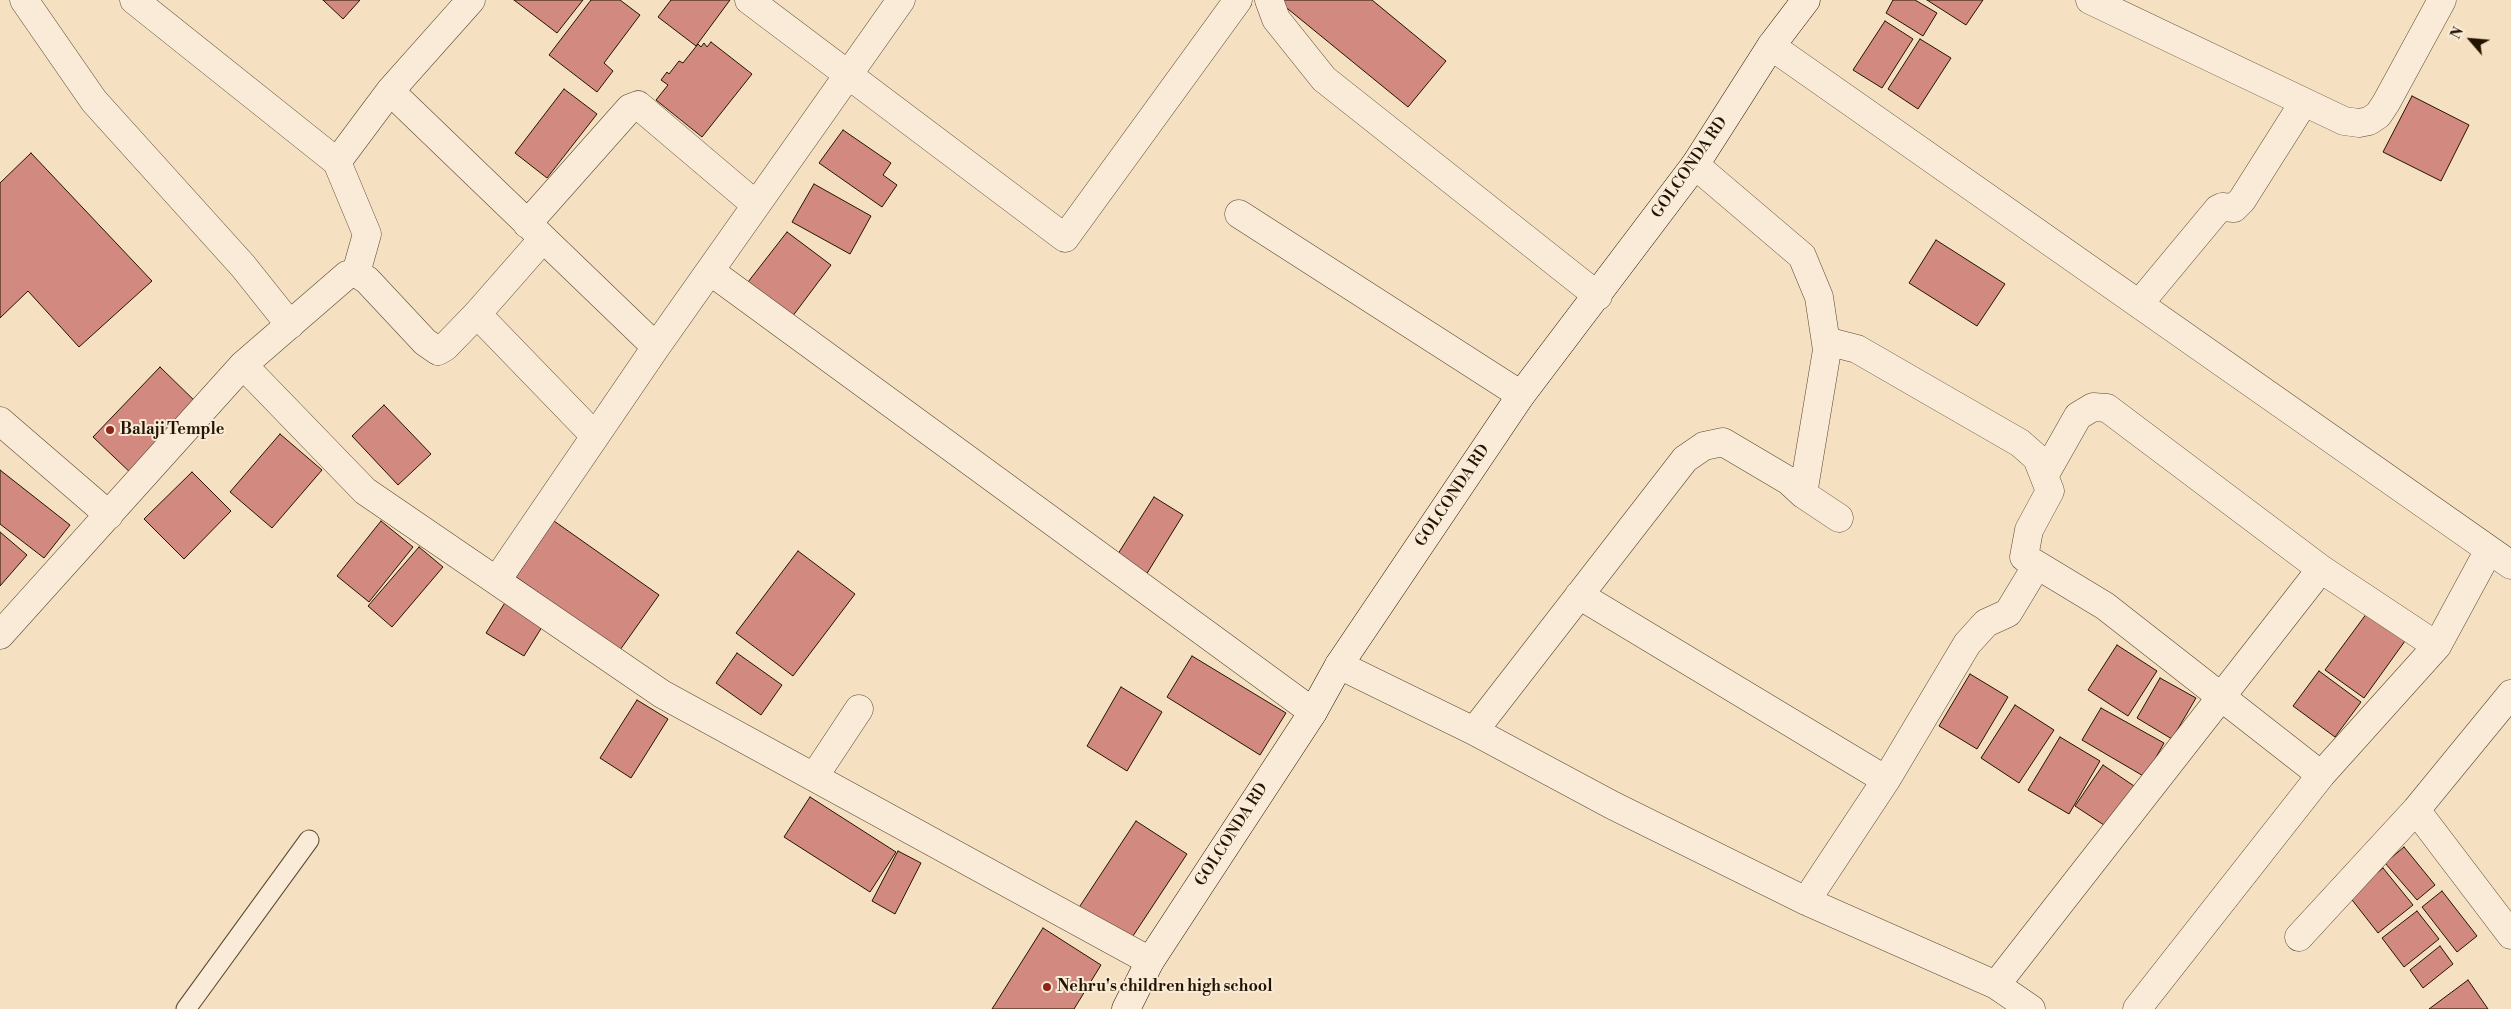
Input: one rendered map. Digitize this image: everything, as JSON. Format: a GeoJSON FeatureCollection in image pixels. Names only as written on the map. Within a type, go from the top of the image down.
{"type":"FeatureCollection","features":[{"type":"Feature","properties":{"kind":"street"},"geometry":{"type":"LineString","coordinates":[[24,0],[94,101],[243,266],[290,325]]}},
{"type":"Feature","properties":{"kind":"street"},"geometry":{"type":"LineString","coordinates":[[134,0],[337,162],[367,234],[356,273]]}},
{"type":"Feature","properties":{"kind":"street"},"geometry":{"type":"LineString","coordinates":[[337,162],[390,91],[471,0]]}},
{"type":"Feature","properties":{"kind":"street"},"geometry":{"type":"LineString","coordinates":[[749,0],[1065,238],[1238,0]]}},
{"type":"Feature","properties":{"kind":"street"},"geometry":{"type":"LineString","coordinates":[[497,580],[656,347],[901,0]]}},
{"type":"Feature","properties":{"kind":"street"},"geometry":{"type":"LineString","coordinates":[[1269,0],[1276,19],[1324,79],[1598,296]]}},
{"type":"Feature","properties":{"kind":"street","name":"GOLCONDA RD"},"geometry":{"type":"LineString","coordinates":[[1126,1009],[1150,961],[1313,712],[1338,665],[1521,395],[1564,336],[1598,296],[1695,165],[1771,46],[1806,0]]}},
{"type":"Feature","properties":{"kind":"street"},"geometry":{"type":"LineString","coordinates":[[2090,0],[2344,121],[2369,121],[2378,115],[2442,0]]}},
{"type":"Feature","properties":{"kind":"street"},"geometry":{"type":"LineString","coordinates":[[1771,46],[2500,558],[2437,646],[2321,775],[2137,1009]]}},
{"type":"Feature","properties":{"kind":"street"},"geometry":{"type":"LineString","coordinates":[[390,91],[534,232],[656,347]]}},
{"type":"Feature","properties":{"kind":"street"},"geometry":{"type":"LineString","coordinates":[[2139,304],[2218,209],[2222,207],[2234,208],[2242,200],[2304,102]]}},
{"type":"Feature","properties":{"kind":"street"},"geometry":{"type":"LineString","coordinates":[[1,632],[243,365],[346,275],[356,273],[367,280],[425,342],[438,351],[445,347],[477,314],[534,232],[630,108],[638,105],[756,205]]}},
{"type":"Feature","properties":{"kind":"street"},"geometry":{"type":"LineString","coordinates":[[1695,165],[1802,256],[1818,297],[1827,350],[1803,494]]}},
{"type":"Feature","properties":{"kind":"street"},"geometry":{"type":"LineString","coordinates":[[1239,214],[1521,395]]}},
{"type":"Feature","properties":{"kind":"street"},"geometry":{"type":"LineString","coordinates":[[710,271],[1313,712]]}},
{"type":"Feature","properties":{"kind":"street"},"geometry":{"type":"LineString","coordinates":[[477,314],[595,436]]}},
{"type":"Feature","properties":{"kind":"street"},"geometry":{"type":"LineString","coordinates":[[1826,341],[1857,349],[2020,443],[2037,458],[2050,491],[2028,530],[2024,557],[2106,606],[2321,775]]}},
{"type":"Feature","properties":{"kind":"street"},"geometry":{"type":"LineString","coordinates":[[243,365],[365,491],[662,694],[1150,961]]}},
{"type":"Feature","properties":{"kind":"street"},"geometry":{"type":"LineString","coordinates":[[2044,476],[2078,416],[2092,407],[2107,408],[2321,569],[2437,646]]}},
{"type":"Feature","properties":{"kind":"street"},"geometry":{"type":"LineString","coordinates":[[0,420],[109,515]]}},
{"type":"Feature","properties":{"kind":"street"},"geometry":{"type":"LineString","coordinates":[[1474,731],[1685,459],[1704,446],[1724,442],[1789,481],[1803,494],[1839,518]]}},
{"type":"Feature","properties":{"kind":"street"},"geometry":{"type":"LineString","coordinates":[[1806,901],[1886,780],[1967,644],[1986,623],[2008,613],[2037,565]]}},
{"type":"Feature","properties":{"kind":"street"},"geometry":{"type":"LineString","coordinates":[[1996,985],[2321,569]]}},
{"type":"Feature","properties":{"kind":"street"},"geometry":{"type":"LineString","coordinates":[[1579,596],[1886,780]]}},
{"type":"Feature","properties":{"kind":"street"},"geometry":{"type":"LineString","coordinates":[[1338,665],[1474,731],[1612,804],[1806,901],[1996,985],[2031,1009]]}},
{"type":"Feature","properties":{"kind":"street"},"geometry":{"type":"LineString","coordinates":[[2299,937],[2416,810],[2511,694]]}},
{"type":"Feature","properties":{"kind":"street"},"geometry":{"type":"LineString","coordinates":[[814,777],[859,709]]}},
{"type":"Feature","properties":{"kind":"street"},"geometry":{"type":"LineString","coordinates":[[2416,810],[2511,935]]}},
{"type":"Feature","properties":{"kind":"lane"},"geometry":{"type":"LineString","coordinates":[[186,1009],[309,840]]}},
{"type":"Feature","properties":{"kind":"building"},"geometry":{"type":"Polygon","coordinates":[[[323,0],[360,0],[343,19],[323,0]]]}},
{"type":"Feature","properties":{"kind":"building"},"geometry":{"type":"Polygon","coordinates":[[[514,0],[583,0],[557,33],[514,0]]]}},
{"type":"Feature","properties":{"kind":"building"},"geometry":{"type":"Polygon","coordinates":[[[591,0],[620,0],[640,15],[604,63],[613,71],[597,92],[549,55],[591,0]]]}},
{"type":"Feature","properties":{"kind":"building"},"geometry":{"type":"Polygon","coordinates":[[[671,0],[730,0],[696,46],[658,17],[671,0]]]}},
{"type":"Feature","properties":{"kind":"building"},"geometry":{"type":"Polygon","coordinates":[[[1277,0],[1372,0],[1446,61],[1408,107],[1277,0]]]}},
{"type":"Feature","properties":{"kind":"building"},"geometry":{"type":"Polygon","coordinates":[[[1893,0],[1915,0],[1937,13],[1923,36],[1886,13],[1893,0]]]}},
{"type":"Feature","properties":{"kind":"building"},"geometry":{"type":"Polygon","coordinates":[[[1927,0],[1983,0],[1966,25],[1927,0]]]}},
{"type":"Feature","properties":{"kind":"building"},"geometry":{"type":"Polygon","coordinates":[[[1885,21],[1913,39],[1882,88],[1853,70],[1885,21]]]}},
{"type":"Feature","properties":{"kind":"building"},"geometry":{"type":"Polygon","coordinates":[[[1920,39],[1951,58],[1918,109],[1888,89],[1920,39]]]}},
{"type":"Feature","properties":{"kind":"building"},"geometry":{"type":"Polygon","coordinates":[[[711,42],[752,74],[702,137],[656,100],[668,85],[661,80],[667,72],[669,74],[679,61],[683,63],[698,44],[701,47],[704,43],[707,47],[711,42]]]}},
{"type":"Feature","properties":{"kind":"building"},"geometry":{"type":"Polygon","coordinates":[[[564,89],[597,114],[547,178],[515,153],[564,89]]]}},
{"type":"Feature","properties":{"kind":"building"},"geometry":{"type":"Polygon","coordinates":[[[2412,96],[2469,125],[2441,181],[2383,152],[2412,96]]]}},
{"type":"Feature","properties":{"kind":"building"},"geometry":{"type":"Polygon","coordinates":[[[843,130],[891,163],[883,175],[897,185],[882,207],[819,163],[843,130]]]}},
{"type":"Feature","properties":{"kind":"building"},"geometry":{"type":"Polygon","coordinates":[[[31,153],[152,281],[79,347],[28,291],[0,318],[0,183],[31,153]]]}},
{"type":"Feature","properties":{"kind":"building"},"geometry":{"type":"Polygon","coordinates":[[[814,184],[871,216],[850,254],[792,222],[814,184]]]}},
{"type":"Feature","properties":{"kind":"building"},"geometry":{"type":"Polygon","coordinates":[[[787,232],[831,265],[792,317],[748,282],[787,232]]]}},
{"type":"Feature","properties":{"kind":"building"},"geometry":{"type":"Polygon","coordinates":[[[1936,240],[2005,284],[1977,326],[1909,283],[1936,240]]]}},
{"type":"Feature","properties":{"kind":"building"},"geometry":{"type":"Polygon","coordinates":[[[160,367],[201,407],[135,477],[93,437],[160,367]]]}},
{"type":"Feature","properties":{"kind":"building"},"geometry":{"type":"Polygon","coordinates":[[[384,405],[431,454],[398,485],[352,436],[384,405]]]}},
{"type":"Feature","properties":{"kind":"building"},"geometry":{"type":"Polygon","coordinates":[[[280,434],[322,470],[272,528],[230,492],[280,434]]]}},
{"type":"Feature","properties":{"kind":"building"},"geometry":{"type":"Polygon","coordinates":[[[0,470],[70,525],[44,558],[0,524],[0,470]]]}},
{"type":"Feature","properties":{"kind":"building"},"geometry":{"type":"Polygon","coordinates":[[[192,472],[231,511],[184,559],[144,519],[192,472]]]}},
{"type":"Feature","properties":{"kind":"building"},"geometry":{"type":"Polygon","coordinates":[[[1154,497],[1183,515],[1146,575],[1116,557],[1154,497]]]}},
{"type":"Feature","properties":{"kind":"building"},"geometry":{"type":"Polygon","coordinates":[[[381,521],[413,547],[369,602],[337,576],[381,521]]]}},
{"type":"Feature","properties":{"kind":"building"},"geometry":{"type":"Polygon","coordinates":[[[554,521],[659,595],[620,650],[516,577],[554,521]]]}},
{"type":"Feature","properties":{"kind":"building"},"geometry":{"type":"Polygon","coordinates":[[[0,532],[27,555],[0,586],[0,532]]]}},
{"type":"Feature","properties":{"kind":"building"},"geometry":{"type":"Polygon","coordinates":[[[419,547],[443,567],[392,627],[368,606],[419,547]]]}},
{"type":"Feature","properties":{"kind":"building"},"geometry":{"type":"Polygon","coordinates":[[[798,551],[855,594],[793,676],[736,633],[798,551]]]}},
{"type":"Feature","properties":{"kind":"building"},"geometry":{"type":"Polygon","coordinates":[[[506,601],[542,627],[524,656],[486,633],[506,601]]]}},
{"type":"Feature","properties":{"kind":"building"},"geometry":{"type":"Polygon","coordinates":[[[2367,613],[2405,641],[2364,698],[2325,670],[2367,613]]]}},
{"type":"Feature","properties":{"kind":"building"},"geometry":{"type":"Polygon","coordinates":[[[2117,645],[2157,671],[2128,716],[2088,690],[2117,645]]]}},
{"type":"Feature","properties":{"kind":"building"},"geometry":{"type":"Polygon","coordinates":[[[737,653],[782,685],[761,715],[716,683],[737,653]]]}},
{"type":"Feature","properties":{"kind":"building"},"geometry":{"type":"Polygon","coordinates":[[[1192,656],[1286,713],[1260,755],[1167,697],[1192,656]]]}},
{"type":"Feature","properties":{"kind":"building"},"geometry":{"type":"Polygon","coordinates":[[[2319,671],[2361,702],[2335,737],[2293,706],[2319,671]]]}},
{"type":"Feature","properties":{"kind":"building"},"geometry":{"type":"Polygon","coordinates":[[[1970,674],[2008,697],[1977,749],[1939,726],[1970,674]]]}},
{"type":"Feature","properties":{"kind":"building"},"geometry":{"type":"Polygon","coordinates":[[[2160,678],[2196,698],[2172,739],[2137,718],[2160,678]]]}},
{"type":"Feature","properties":{"kind":"building"},"geometry":{"type":"Polygon","coordinates":[[[1121,687],[1162,712],[1127,771],[1087,746],[1121,687]]]}},
{"type":"Feature","properties":{"kind":"building"},"geometry":{"type":"Polygon","coordinates":[[[637,700],[668,719],[631,778],[600,758],[637,700]]]}},
{"type":"Feature","properties":{"kind":"building"},"geometry":{"type":"Polygon","coordinates":[[[2015,705],[2054,730],[2019,783],[1981,758],[2015,705]]]}},
{"type":"Feature","properties":{"kind":"building"},"geometry":{"type":"Polygon","coordinates":[[[2101,708],[2164,743],[2145,777],[2082,740],[2101,708]]]}},
{"type":"Feature","properties":{"kind":"building"},"geometry":{"type":"Polygon","coordinates":[[[2060,737],[2100,761],[2069,814],[2028,790],[2060,737]]]}},
{"type":"Feature","properties":{"kind":"building"},"geometry":{"type":"Polygon","coordinates":[[[2103,765],[2137,788],[2110,829],[2075,806],[2103,765]]]}},
{"type":"Feature","properties":{"kind":"building"},"geometry":{"type":"Polygon","coordinates":[[[810,797],[896,852],[870,892],[784,837],[810,797]]]}},
{"type":"Feature","properties":{"kind":"building"},"geometry":{"type":"Polygon","coordinates":[[[1136,821],[1187,854],[1129,942],[1078,909],[1136,821]]]}},
{"type":"Feature","properties":{"kind":"building"},"geometry":{"type":"Polygon","coordinates":[[[2404,847],[2435,885],[2417,900],[2385,863],[2404,847]]]}},
{"type":"Feature","properties":{"kind":"building"},"geometry":{"type":"Polygon","coordinates":[[[898,851],[921,863],[895,914],[872,901],[898,851]]]}},
{"type":"Feature","properties":{"kind":"building"},"geometry":{"type":"Polygon","coordinates":[[[2383,868],[2413,905],[2378,933],[2349,896],[2383,868]]]}},
{"type":"Feature","properties":{"kind":"building"},"geometry":{"type":"Polygon","coordinates":[[[2442,891],[2477,936],[2457,952],[2422,907],[2442,891]]]}},
{"type":"Feature","properties":{"kind":"building"},"geometry":{"type":"Polygon","coordinates":[[[2417,911],[2439,939],[2404,967],[2382,938],[2417,911]]]}},
{"type":"Feature","properties":{"kind":"building","name":"Nehru's children high school"},"geometry":{"type":"Polygon","coordinates":[[[1043,928],[1101,965],[1074,1009],[992,1009],[1043,928]]]}},
{"type":"Feature","properties":{"kind":"building"},"geometry":{"type":"Polygon","coordinates":[[[2440,946],[2453,964],[2423,988],[2410,970],[2440,946]]]}},
{"type":"Feature","properties":{"kind":"building"},"geometry":{"type":"Polygon","coordinates":[[[2468,980],[2488,1009],[2429,1009],[2468,980]]]}},
{"type":"Feature","properties":{"kind":"place","name":"Balaji Temple"},"geometry":{"type":"Point","coordinates":[110,430]}},
{"type":"Feature","properties":{"kind":"place","name":"Nehru's children high school"},"geometry":{"type":"Point","coordinates":[1047,987]}}]}
